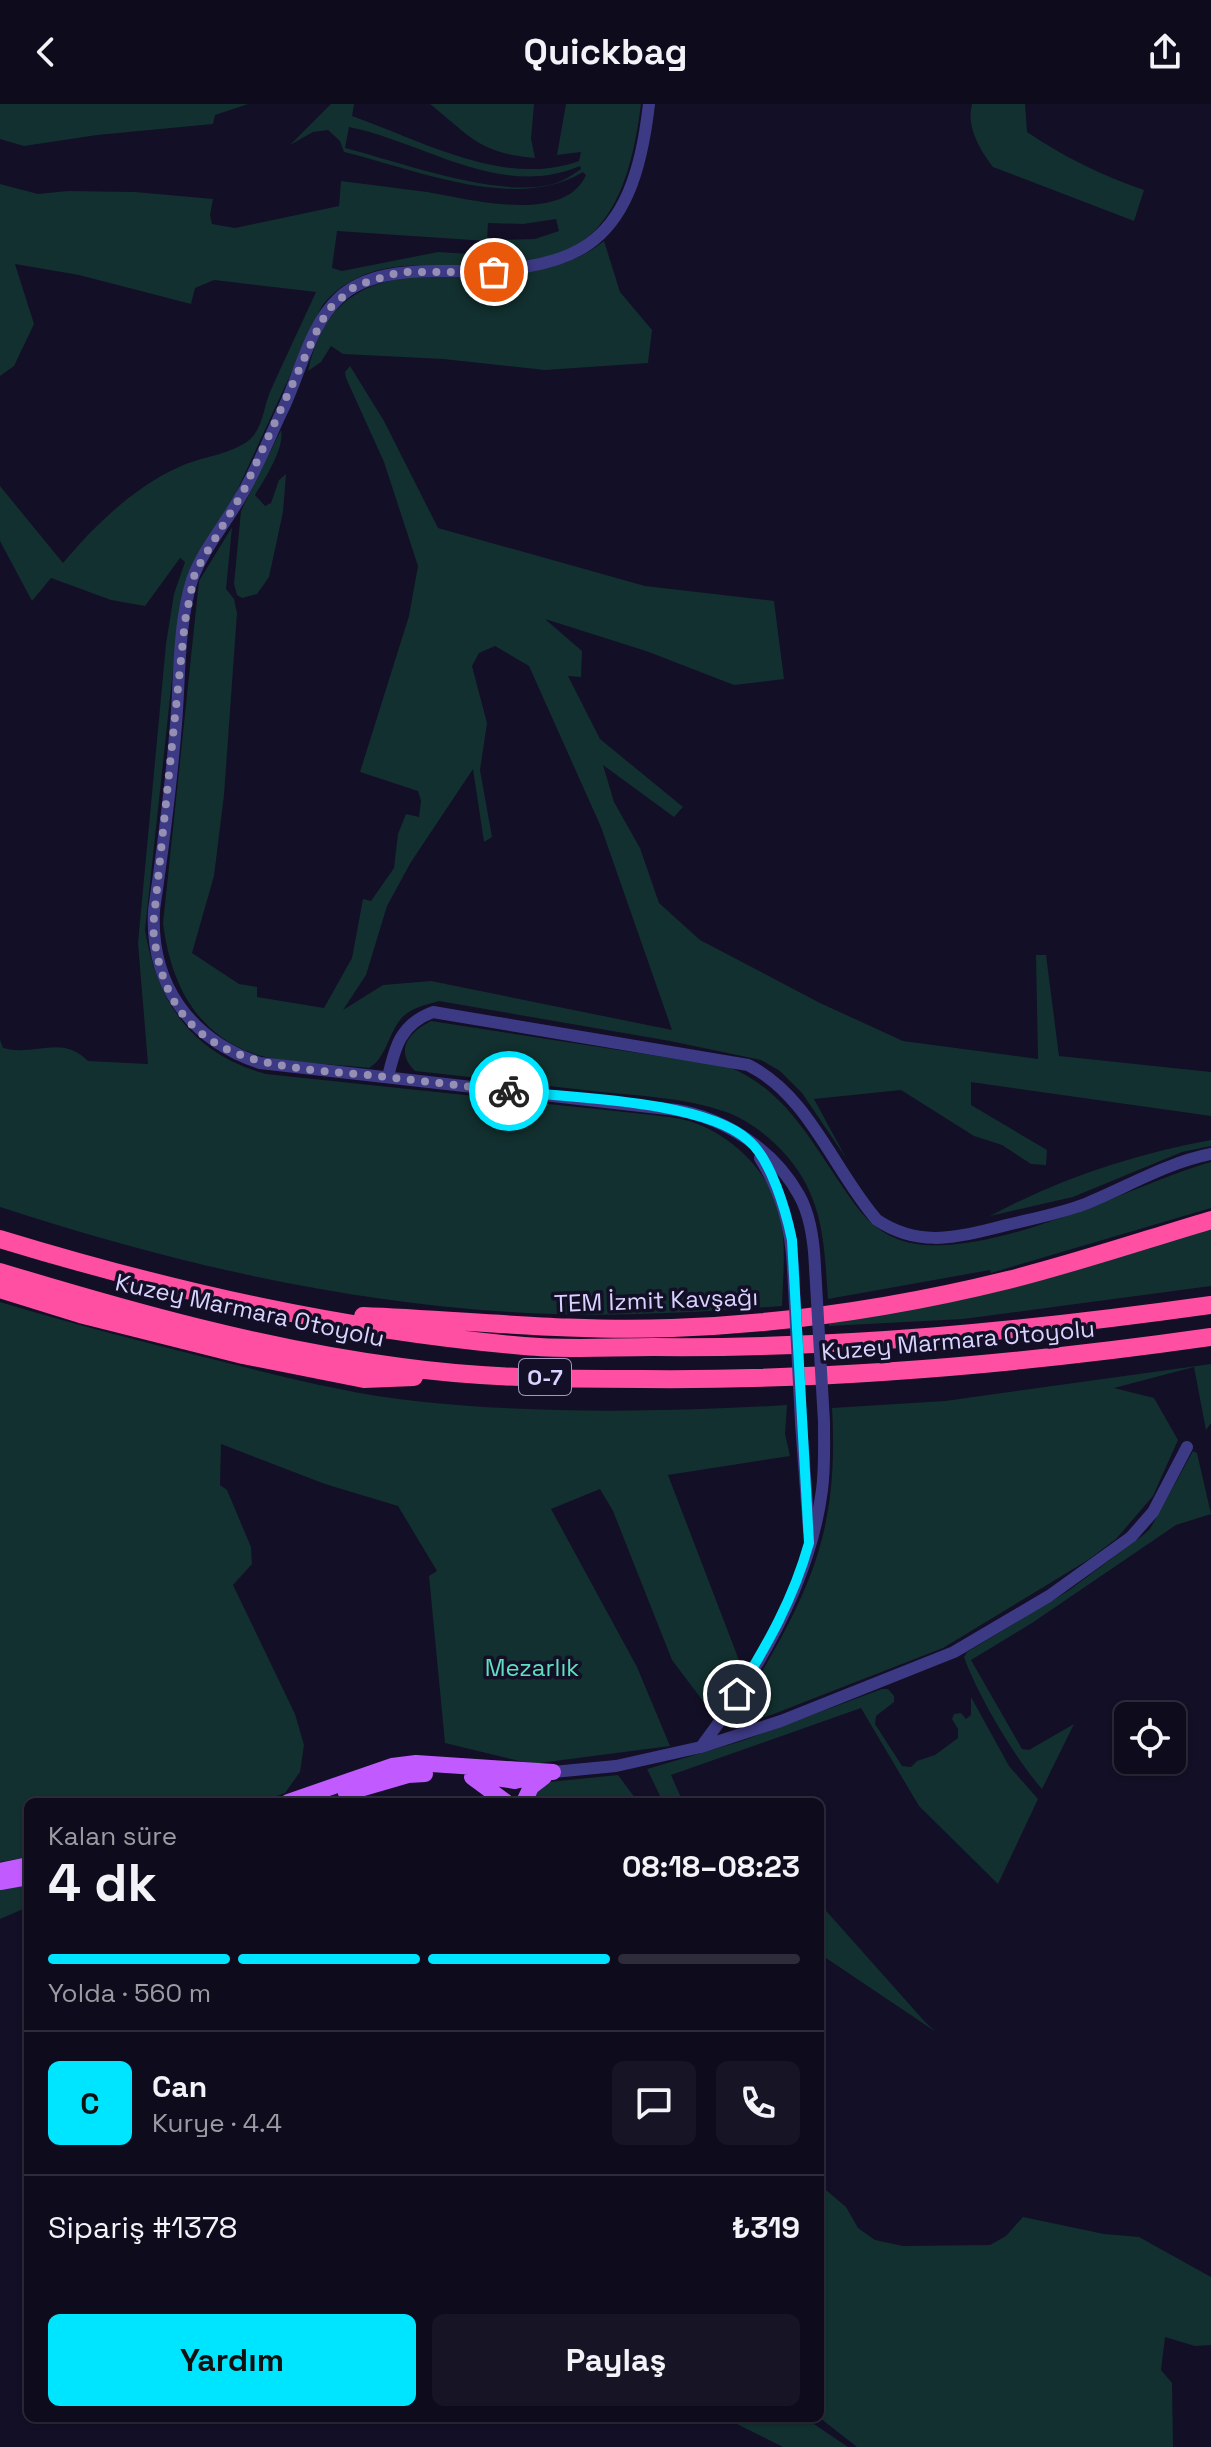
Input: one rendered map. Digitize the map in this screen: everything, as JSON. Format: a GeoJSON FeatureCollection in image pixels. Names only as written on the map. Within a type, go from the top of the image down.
{"type":"FeatureCollection","features":[{"type":"Feature","properties":{"kind":"highway","name":"TEM İzmit Kavşağı"},"geometry":{"type":"LineString","coordinates":[[283,1313],[616,1329],[752,1323],[835,1313],[963,1290],[1011,1279],[1211,1220]]}},
{"type":"Feature","properties":{"kind":"highway","name":"Kuzey Marmara Otoyolu"},"geometry":{"type":"LineString","coordinates":[[0,1239],[104,1271],[283,1313],[394,1331],[527,1346],[777,1347],[1005,1331],[1211,1305]]}},
{"type":"Feature","properties":{"kind":"highway","name":"Kuzey Marmara Otoyolu"},"geometry":{"type":"LineString","coordinates":[[0,1272],[164,1319],[290,1348],[403,1367],[491,1375],[685,1380],[812,1376],[940,1369],[1211,1339]]}},
{"type":"Feature","properties":{"kind":"highway"},"geometry":{"type":"LineString","coordinates":[[0,1289],[80,1314],[243,1355],[364,1379],[491,1375]]}},
{"type":"Feature","properties":{"kind":"main road"},"geometry":{"type":"LineString","coordinates":[[300,1798],[392,1766],[416,1763],[513,1774]]}},
{"type":"Feature","properties":{"kind":"main road"},"geometry":{"type":"LineString","coordinates":[[330,1798],[408,1775],[553,1772]]}},
{"type":"Feature","properties":{"kind":"main road"},"geometry":{"type":"LineString","coordinates":[[524,1798],[531,1787],[553,1772]]}},
{"type":"Feature","properties":{"kind":"main road"},"geometry":{"type":"LineString","coordinates":[[467,1774],[500,1798]]}},
{"type":"Feature","properties":{"kind":"main road"},"geometry":{"type":"LineString","coordinates":[[513,1774],[521,1798]]}},
{"type":"Feature","properties":{"kind":"main road"},"geometry":{"type":"LineString","coordinates":[[0,1871],[24,1866]]}},
{"type":"Feature","properties":{"kind":"main road"},"geometry":{"type":"LineString","coordinates":[[0,1882],[24,1878]]}},
{"type":"Feature","properties":{"kind":"street"},"geometry":{"type":"LineString","coordinates":[[649,104],[642,148],[628,191],[613,220],[584,249],[549,264],[523,269],[400,272],[369,281],[341,296],[320,324],[243,492],[191,583],[154,910],[155,944],[164,977],[180,1008],[220,1047],[237,1056],[281,1067],[696,1113],[722,1123],[751,1141],[799,1194],[814,1243],[824,1422],[822,1490],[797,1586],[776,1631],[724,1717],[701,1747]]}},
{"type":"Feature","properties":{"kind":"street"},"geometry":{"type":"LineString","coordinates":[[388,1077],[399,1037],[414,1021],[433,1012],[748,1065],[786,1092],[877,1220],[891,1229],[921,1239],[958,1237],[1064,1211],[1181,1161],[1211,1154]]}},
{"type":"Feature","properties":{"kind":"street"},"geometry":{"type":"LineString","coordinates":[[751,1141],[785,1207],[792,1240],[809,1543]]}},
{"type":"Feature","properties":{"kind":"street"},"geometry":{"type":"LineString","coordinates":[[553,1772],[616,1766],[701,1747],[781,1721],[954,1652],[1049,1596],[1140,1529],[1153,1512],[1187,1447]]}},
{"type":"Feature","properties":{"kind":"green space"},"geometry":{"type":"Polygon","coordinates":[[[0,104],[248,104],[215,115],[213,124],[97,135],[24,146],[0,139],[0,104]]]}},
{"type":"Feature","properties":{"kind":"green space"},"geometry":{"type":"Polygon","coordinates":[[[331,104],[354,104],[352,116],[464,158],[522,169],[551,168],[579,161],[581,152],[557,155],[566,104],[641,104],[631,160],[622,186],[611,210],[596,230],[576,246],[551,258],[520,264],[418,265],[380,270],[348,283],[322,306],[230,506],[180,605],[145,930],[159,980],[169,1002],[199,1039],[240,1065],[266,1074],[653,1115],[685,1120],[710,1130],[725,1138],[750,1161],[770,1188],[777,1204],[783,1241],[782,1306],[680,1313],[578,1315],[445,1307],[380,1299],[251,1276],[188,1261],[0,1207],[0,1040],[3,1048],[15,1050],[58,1047],[78,1053],[88,1061],[148,1064],[138,943],[166,644],[174,594],[185,562],[180,558],[145,606],[111,600],[51,578],[32,601],[0,541],[0,486],[63,563],[101,522],[146,485],[187,464],[232,450],[253,436],[316,292],[214,280],[195,288],[191,304],[79,275],[15,264],[34,324],[14,366],[0,376],[0,184],[38,194],[135,192],[213,199],[212,224],[235,228],[339,206],[341,181],[514,205],[558,200],[575,190],[586,175],[583,172],[557,184],[528,189],[497,188],[433,177],[344,152],[340,141],[328,130],[313,132],[290,145],[331,104]],[[349,127],[345,148],[478,183],[531,187],[557,183],[581,169],[580,166],[550,175],[492,173],[349,127]],[[556,219],[523,224],[488,223],[487,241],[337,231],[332,268],[342,271],[438,252],[501,256],[501,240],[535,239],[559,231],[556,219]]]}},
{"type":"Feature","properties":{"kind":"green space"},"geometry":{"type":"Polygon","coordinates":[[[430,104],[534,104],[531,139],[535,158],[501,152],[477,142],[430,104]]]}},
{"type":"Feature","properties":{"kind":"green space"},"geometry":{"type":"Polygon","coordinates":[[[972,104],[1025,104],[1027,132],[1083,165],[1144,190],[1134,221],[993,167],[973,130],[972,104]]]}},
{"type":"Feature","properties":{"kind":"green space"},"geometry":{"type":"Polygon","coordinates":[[[604,241],[620,292],[652,330],[648,363],[545,370],[443,359],[343,354],[331,346],[321,362],[308,371],[327,323],[356,294],[392,280],[522,272],[565,263],[604,241]]]}},
{"type":"Feature","properties":{"kind":"green space"},"geometry":{"type":"Polygon","coordinates":[[[350,366],[384,421],[438,528],[645,586],[774,601],[784,679],[734,685],[646,651],[545,619],[582,651],[581,677],[568,676],[600,739],[683,807],[674,817],[603,765],[614,802],[640,848],[659,903],[700,940],[820,1003],[903,1041],[1038,1059],[1036,955],[1046,955],[1059,1056],[1211,1072],[1211,1116],[971,1082],[971,1105],[1047,1150],[1046,1165],[1031,1164],[1002,1145],[974,1136],[901,1090],[814,1099],[846,1158],[802,1093],[780,1071],[761,1060],[670,1041],[439,1001],[404,1016],[375,1064],[369,1068],[264,1056],[232,1044],[215,1032],[188,1002],[179,984],[166,944],[163,923],[199,581],[232,527],[226,589],[234,599],[237,613],[224,795],[214,876],[192,953],[239,984],[257,987],[257,997],[324,1008],[352,958],[363,899],[371,901],[394,868],[398,834],[406,814],[419,817],[421,801],[418,791],[360,772],[409,616],[418,566],[384,462],[345,372],[350,366]],[[495,646],[479,653],[472,666],[487,723],[480,770],[492,837],[484,842],[473,769],[411,862],[387,906],[366,975],[343,1010],[383,985],[431,981],[672,1030],[601,827],[529,666],[495,646]]]}},
{"type":"Feature","properties":{"kind":"green space"},"geometry":{"type":"Polygon","coordinates":[[[281,430],[277,455],[255,495],[265,506],[271,503],[279,480],[286,474],[283,512],[269,577],[257,594],[242,598],[237,595],[234,584],[241,511],[281,430]]]}},
{"type":"Feature","properties":{"kind":"green space"},"geometry":{"type":"Polygon","coordinates":[[[431,1021],[729,1067],[748,1076],[780,1101],[871,1223],[885,1233],[917,1244],[956,1244],[1047,1223],[1211,1162],[1211,1208],[991,1273],[990,1270],[828,1299],[823,1242],[813,1200],[792,1163],[761,1131],[723,1111],[678,1100],[415,1071],[409,1064],[405,1049],[411,1036],[431,1021]]]}},
{"type":"Feature","properties":{"kind":"green space"},"geometry":{"type":"Polygon","coordinates":[[[1211,1140],[1211,1146],[1182,1152],[1073,1197],[990,1216],[1043,1190],[1098,1169],[1211,1140]]]}},
{"type":"Feature","properties":{"kind":"green space"},"geometry":{"type":"Polygon","coordinates":[[[1211,1228],[1211,1286],[963,1319],[829,1326],[829,1322],[1211,1228]]]}},
{"type":"Feature","properties":{"kind":"green space","name":"Mezarlık"},"geometry":{"type":"Polygon","coordinates":[[[0,1302],[268,1373],[398,1399],[560,1410],[787,1405],[785,1434],[790,1456],[668,1475],[742,1668],[712,1713],[672,1660],[613,1511],[600,1489],[551,1509],[637,1667],[670,1746],[532,1764],[445,1743],[429,1576],[437,1571],[398,1506],[325,1484],[221,1444],[220,1485],[227,1490],[251,1547],[252,1564],[233,1585],[295,1714],[304,1745],[300,1772],[285,1793],[272,1798],[24,1798],[24,1858],[0,1862],[0,1302]]]}},
{"type":"Feature","properties":{"kind":"green space"},"geometry":{"type":"Polygon","coordinates":[[[1211,1364],[1211,1423],[1206,1430],[1194,1367],[1114,1388],[1154,1398],[1178,1440],[1153,1496],[1116,1539],[1088,1560],[943,1648],[771,1715],[763,1717],[756,1714],[751,1704],[751,1690],[805,1588],[826,1524],[833,1451],[832,1408],[945,1401],[1211,1364]]]}},
{"type":"Feature","properties":{"kind":"green space"},"geometry":{"type":"Polygon","coordinates":[[[1193,1451],[1197,1453],[1211,1514],[1176,1525],[1032,1623],[971,1660],[1022,1749],[1029,1750],[1074,1724],[1042,1789],[998,1726],[964,1657],[967,1652],[1068,1591],[1150,1529],[1193,1451]]]}},
{"type":"Feature","properties":{"kind":"green space"},"geometry":{"type":"Polygon","coordinates":[[[888,1689],[894,1696],[894,1702],[876,1716],[875,1724],[902,1766],[911,1767],[958,1738],[958,1729],[952,1719],[954,1714],[961,1713],[966,1719],[971,1715],[971,1697],[1009,1766],[1038,1799],[998,1884],[919,1806],[861,1708],[671,1775],[681,1798],[661,1798],[647,1769],[742,1741],[888,1689]]]}},
{"type":"Feature","properties":{"kind":"green space"},"geometry":{"type":"Polygon","coordinates":[[[618,1775],[635,1798],[535,1798],[539,1787],[549,1782],[618,1775]]]}},
{"type":"Feature","properties":{"kind":"green space"},"geometry":{"type":"Polygon","coordinates":[[[24,1878],[24,1909],[0,1919],[0,1882],[24,1878]]]}},
{"type":"Feature","properties":{"kind":"green space"},"geometry":{"type":"Polygon","coordinates":[[[824,1908],[926,2023],[936,2032],[824,1957],[824,1908]]]}},
{"type":"Feature","properties":{"kind":"green space"},"geometry":{"type":"Polygon","coordinates":[[[824,2188],[846,2207],[858,2228],[875,2240],[903,2246],[990,2245],[1006,2236],[1023,2217],[1104,2234],[1139,2237],[1211,2277],[1211,2345],[1195,2346],[1165,2337],[1161,2370],[1172,2383],[1173,2447],[857,2447],[824,2421],[824,2188]]]}},
{"type":"Feature","properties":{"kind":"green space"},"geometry":{"type":"Polygon","coordinates":[[[733,2422],[811,2422],[848,2447],[783,2447],[733,2422]]]}},
{"type":"Feature","properties":{"kind":"way so far"},"geometry":{"type":"LineString","coordinates":[[494,272],[416,271],[385,276],[355,286],[341,296],[320,324],[243,492],[191,583],[153,927],[158,960],[180,1008],[205,1035],[237,1056],[281,1067],[509,1091]]}},
{"type":"Feature","properties":{"kind":"route"},"geometry":{"type":"LineString","coordinates":[[509,1091],[676,1110],[713,1119],[751,1141],[785,1207],[792,1240],[809,1543],[797,1586],[776,1631],[737,1694]]}}]}
